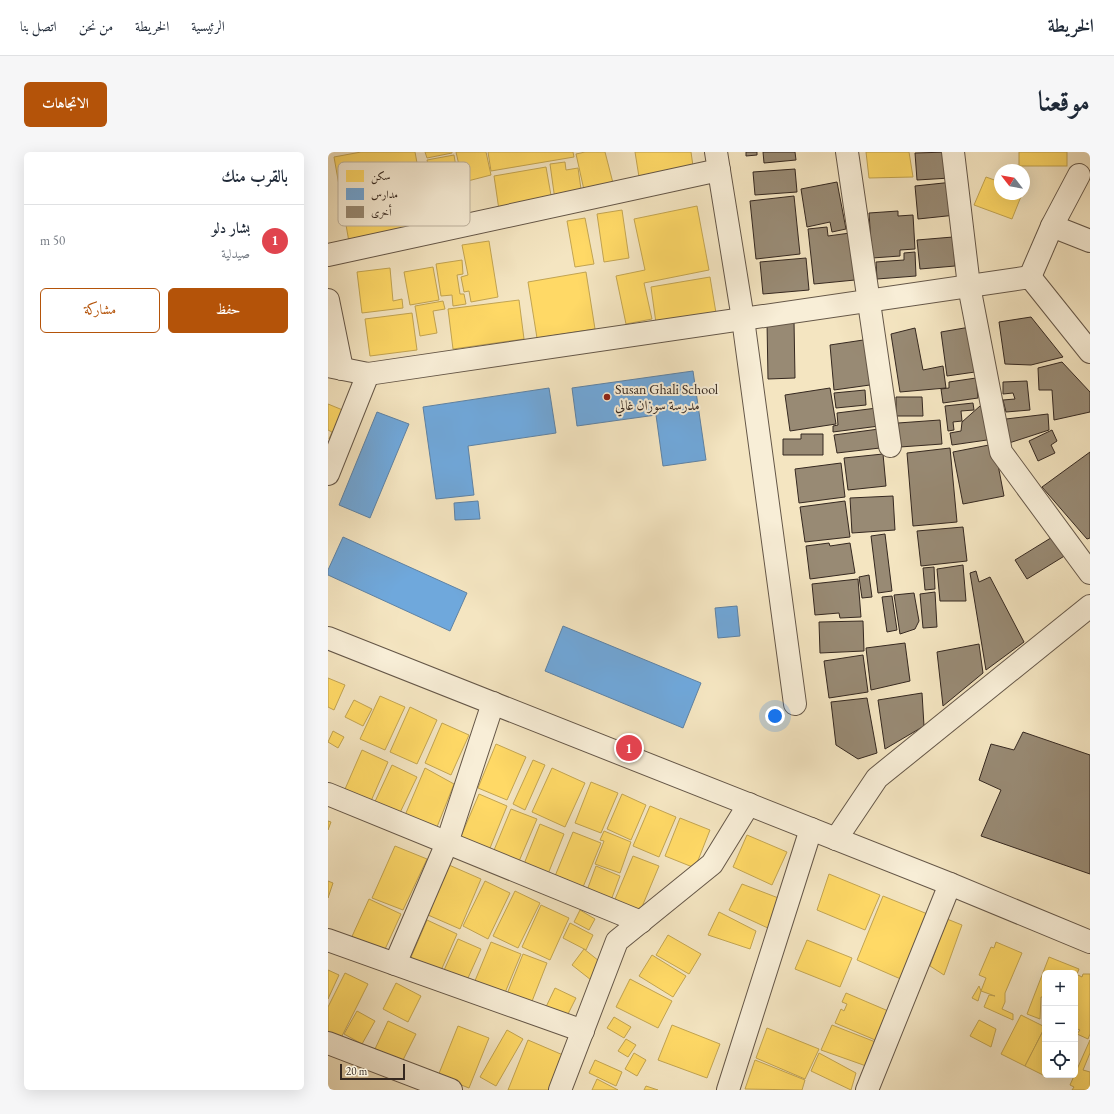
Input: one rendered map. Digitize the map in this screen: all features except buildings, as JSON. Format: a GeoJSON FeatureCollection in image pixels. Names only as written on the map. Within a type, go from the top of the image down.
{"type":"FeatureCollection","features":[{"type":"Feature","properties":{"kind":"street"},"geometry":{"type":"LineString","coordinates":[[847,152],[890,446]]}},
{"type":"Feature","properties":{"kind":"street"},"geometry":{"type":"LineString","coordinates":[[953,152],[969,286],[1001,452],[1090,573]]}},
{"type":"Feature","properties":{"kind":"street"},"geometry":{"type":"LineString","coordinates":[[470,221],[718,161],[743,319],[795,704]]}},
{"type":"Feature","properties":{"kind":"street"},"geometry":{"type":"LineString","coordinates":[[1030,277],[1052,226],[1079,175]]}},
{"type":"Feature","properties":{"kind":"street"},"geometry":{"type":"LineString","coordinates":[[328,255],[448,226]]}},
{"type":"Feature","properties":{"kind":"street"},"geometry":{"type":"LineString","coordinates":[[1052,226],[1090,241]]}},
{"type":"Feature","properties":{"kind":"street"},"geometry":{"type":"LineString","coordinates":[[328,300],[335,368],[368,374],[1030,277]]}},
{"type":"Feature","properties":{"kind":"street"},"geometry":{"type":"LineString","coordinates":[[1030,277],[1090,352]]}},
{"type":"Feature","properties":{"kind":"street"},"geometry":{"type":"LineString","coordinates":[[328,474],[368,374]]}},
{"type":"Feature","properties":{"kind":"street"},"geometry":{"type":"LineString","coordinates":[[836,839],[877,778],[1090,606]]}},
{"type":"Feature","properties":{"kind":"street"},"geometry":{"type":"LineString","coordinates":[[328,638],[950,884],[1090,942]]}},
{"type":"Feature","properties":{"kind":"street"},"geometry":{"type":"LineString","coordinates":[[395,964],[447,843],[493,703]]}},
{"type":"Feature","properties":{"kind":"street"},"geometry":{"type":"LineString","coordinates":[[328,794],[641,922]]}},
{"type":"Feature","properties":{"kind":"street"},"geometry":{"type":"LineString","coordinates":[[560,1090],[617,941],[712,864],[749,804]]}},
{"type":"Feature","properties":{"kind":"street"},"geometry":{"type":"LineString","coordinates":[[728,1090],[811,829]]}},
{"type":"Feature","properties":{"kind":"street"},"geometry":{"type":"LineString","coordinates":[[867,1090],[950,884]]}},
{"type":"Feature","properties":{"kind":"street"},"geometry":{"type":"LineString","coordinates":[[328,940],[583,1031]]}},
{"type":"Feature","properties":{"kind":"street"},"geometry":{"type":"LineString","coordinates":[[328,1043],[451,1090]]}},
{"type":"Feature","properties":{"kind":"place","name":"Susan Ghali School مدرسة سوزان غالي"},"geometry":{"type":"Point","coordinates":[607,397]}},
{"type":"Feature","properties":{"kind":"place","name":"بشار دلو"},"geometry":{"type":"Point","coordinates":[629,748]}}]}
